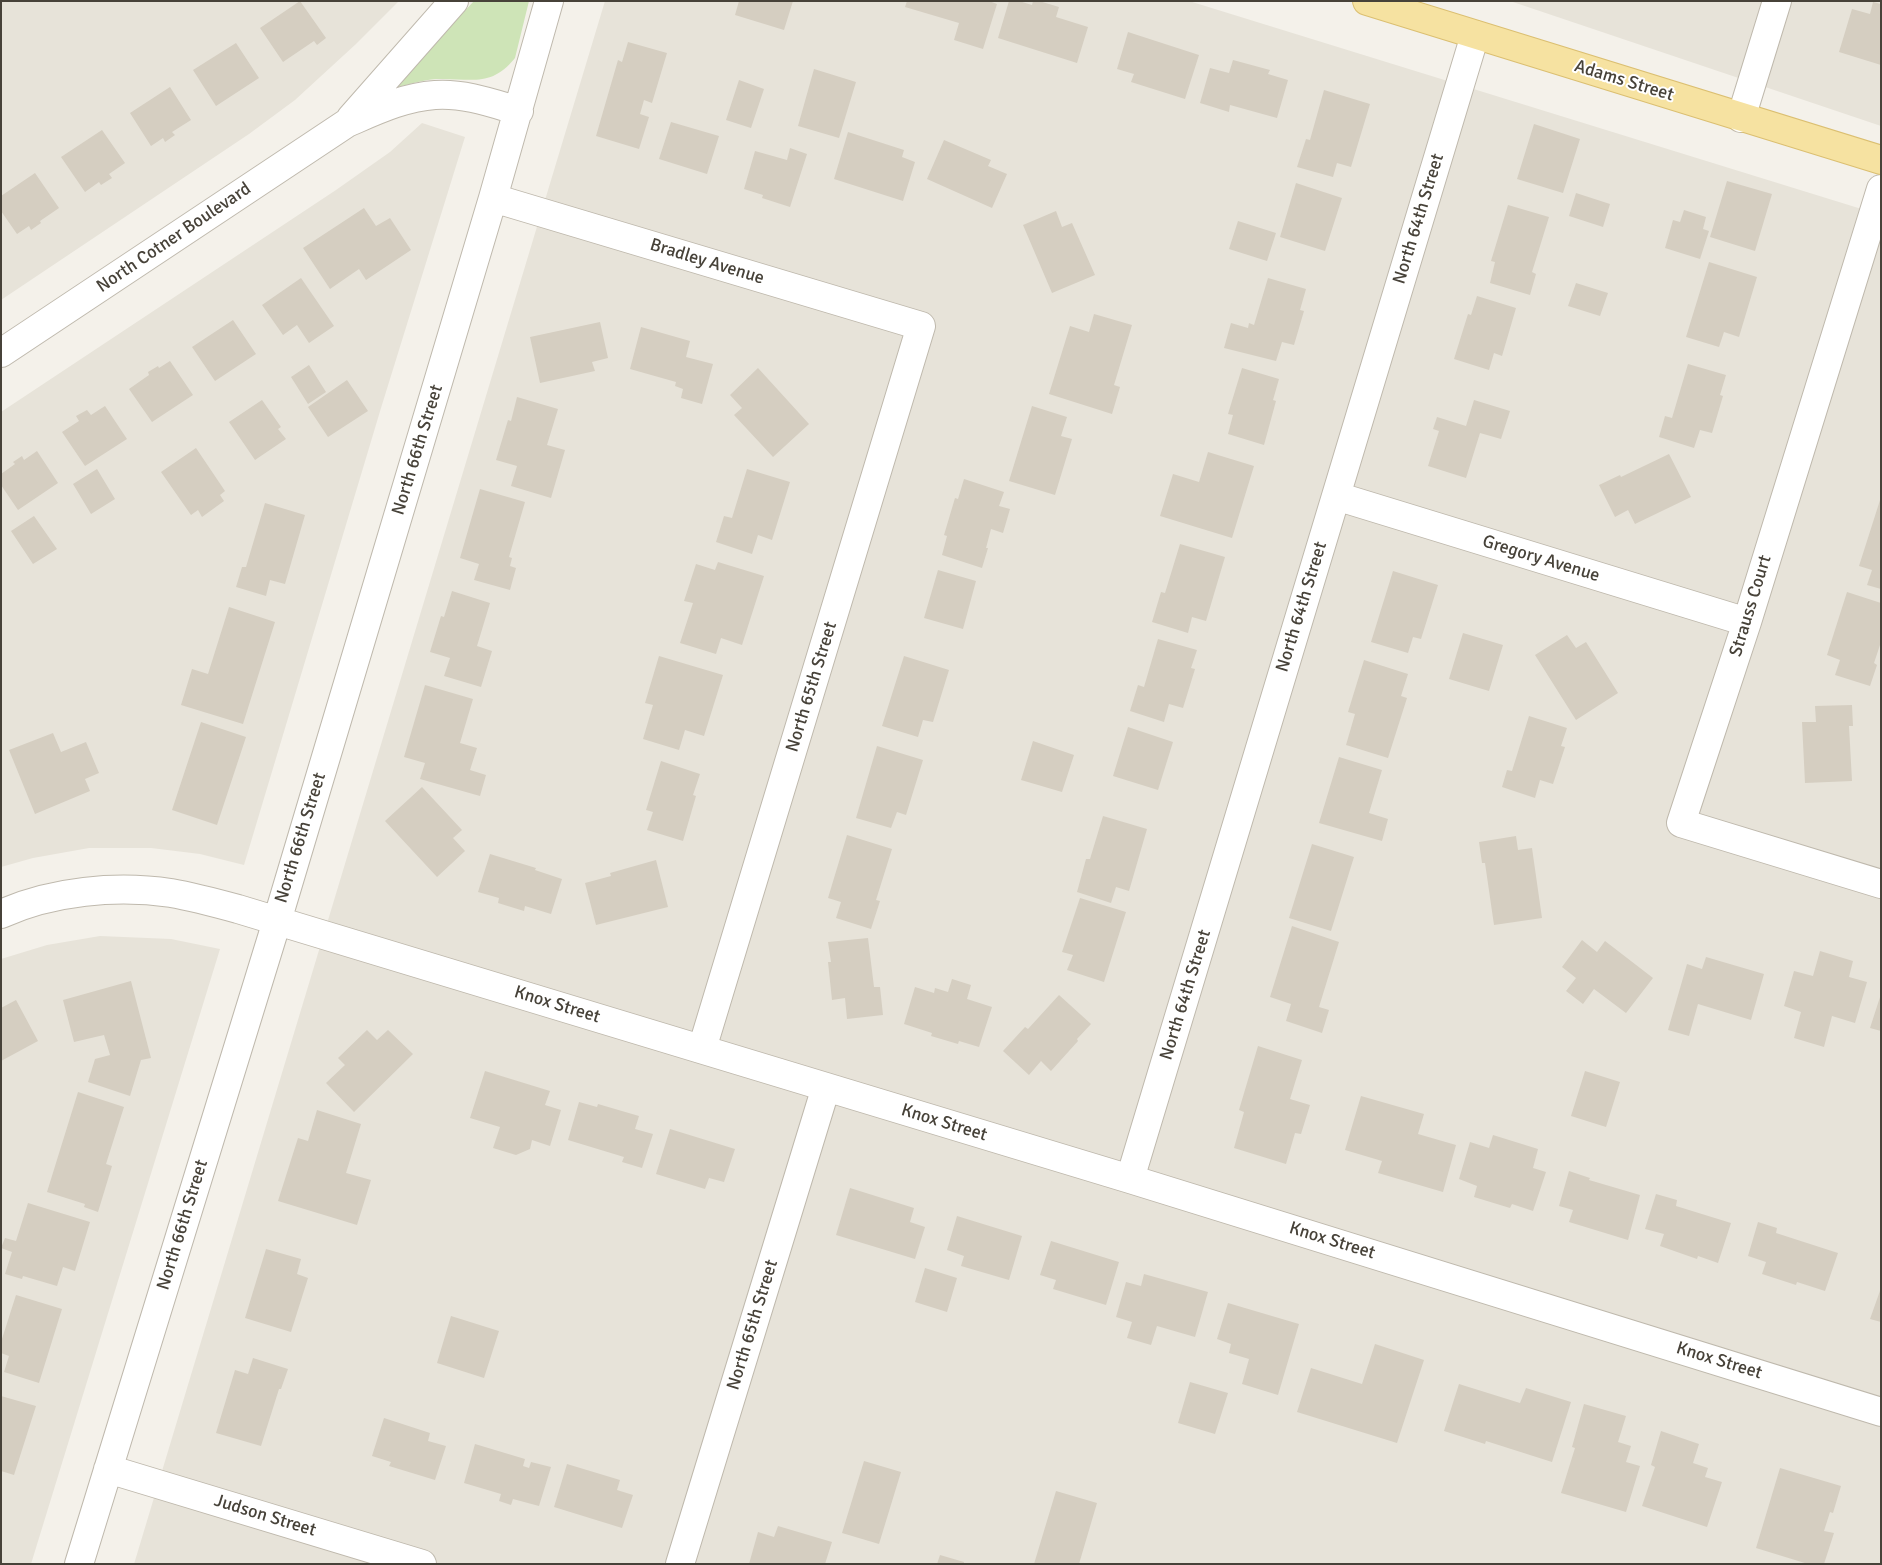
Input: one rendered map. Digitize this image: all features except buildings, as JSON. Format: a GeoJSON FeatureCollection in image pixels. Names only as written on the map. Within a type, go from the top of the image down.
{"type":"FeatureCollection","features":[{"type":"Feature","properties":{"kind":"main road","name":"Adams Street"},"geometry":{"type":"LineString","coordinates":[[1367,1],[1881,160]]}},
{"type":"Feature","properties":{"kind":"street","name":"North Cotner Boulevard"},"geometry":{"type":"LineString","coordinates":[[347,123],[454,1]]}},
{"type":"Feature","properties":{"kind":"street"},"geometry":{"type":"LineString","coordinates":[[518,111],[549,1]]}},
{"type":"Feature","properties":{"kind":"street"},"geometry":{"type":"LineString","coordinates":[[1741,118],[1777,1]]}},
{"type":"Feature","properties":{"kind":"street","name":"North 64th Street"},"geometry":{"type":"LineString","coordinates":[[1130,1179],[1475,35]]}},
{"type":"Feature","properties":{"kind":"street","name":"North Cotner Boulevard"},"geometry":{"type":"LineString","coordinates":[[1,353],[347,123],[382,108],[436,95],[471,98],[518,111]]}},
{"type":"Feature","properties":{"kind":"street","name":"North 66th Street"},"geometry":{"type":"LineString","coordinates":[[79,1564],[277,921],[518,111]]}},
{"type":"Feature","properties":{"kind":"street","name":"Strauss Court"},"geometry":{"type":"LineString","coordinates":[[1881,189],[1747,622],[1681,823],[1881,884]]}},
{"type":"Feature","properties":{"kind":"street","name":"Bradley Avenue"},"geometry":{"type":"LineString","coordinates":[[493,198],[921,326]]}},
{"type":"Feature","properties":{"kind":"street","name":"North 65th Street"},"geometry":{"type":"LineString","coordinates":[[702,1048],[921,326]]}},
{"type":"Feature","properties":{"kind":"street","name":"Gregory Avenue"},"geometry":{"type":"LineString","coordinates":[[1336,496],[1747,622]]}},
{"type":"Feature","properties":{"kind":"street","name":"Knox Street"},"geometry":{"type":"LineString","coordinates":[[1,914],[47,899],[89,892],[135,890],[200,899],[702,1048],[1881,1412]]}},
{"type":"Feature","properties":{"kind":"street","name":"North 65th Street"},"geometry":{"type":"LineString","coordinates":[[680,1564],[826,1087]]}},
{"type":"Feature","properties":{"kind":"street","name":"Judson Street"},"geometry":{"type":"LineString","coordinates":[[108,1469],[422,1564]]}},
{"type":"Feature","properties":{"kind":"shaded area"},"geometry":{"type":"Polygon","coordinates":[[[1,1],[399,1],[295,100],[249,134],[1,300],[1,1]]]}},
{"type":"Feature","properties":{"kind":"shaded area"},"geometry":{"type":"Polygon","coordinates":[[[605,1],[1189,1],[1881,215],[1881,1564],[134,1564],[605,1]]]}},
{"type":"Feature","properties":{"kind":"shaded area"},"geometry":{"type":"Polygon","coordinates":[[[1510,1],[1881,1],[1881,126],[1510,1]]]}},
{"type":"Feature","properties":{"kind":"shaded area"},"geometry":{"type":"Polygon","coordinates":[[[422,123],[465,137],[381,408],[244,865],[200,854],[151,848],[89,848],[33,858],[1,867],[1,412],[336,190],[390,152],[422,123]]]}},
{"type":"Feature","properties":{"kind":"shaded area"},"geometry":{"type":"Polygon","coordinates":[[[100,936],[171,939],[220,949],[31,1564],[1,1564],[1,959],[47,945],[100,936]]]}},
{"type":"Feature","properties":{"kind":"green space"},"geometry":{"type":"Polygon","coordinates":[[[474,1],[529,1],[515,58],[497,74],[489,78],[470,80],[436,79],[396,86],[399,80],[474,1]]]}}]}
